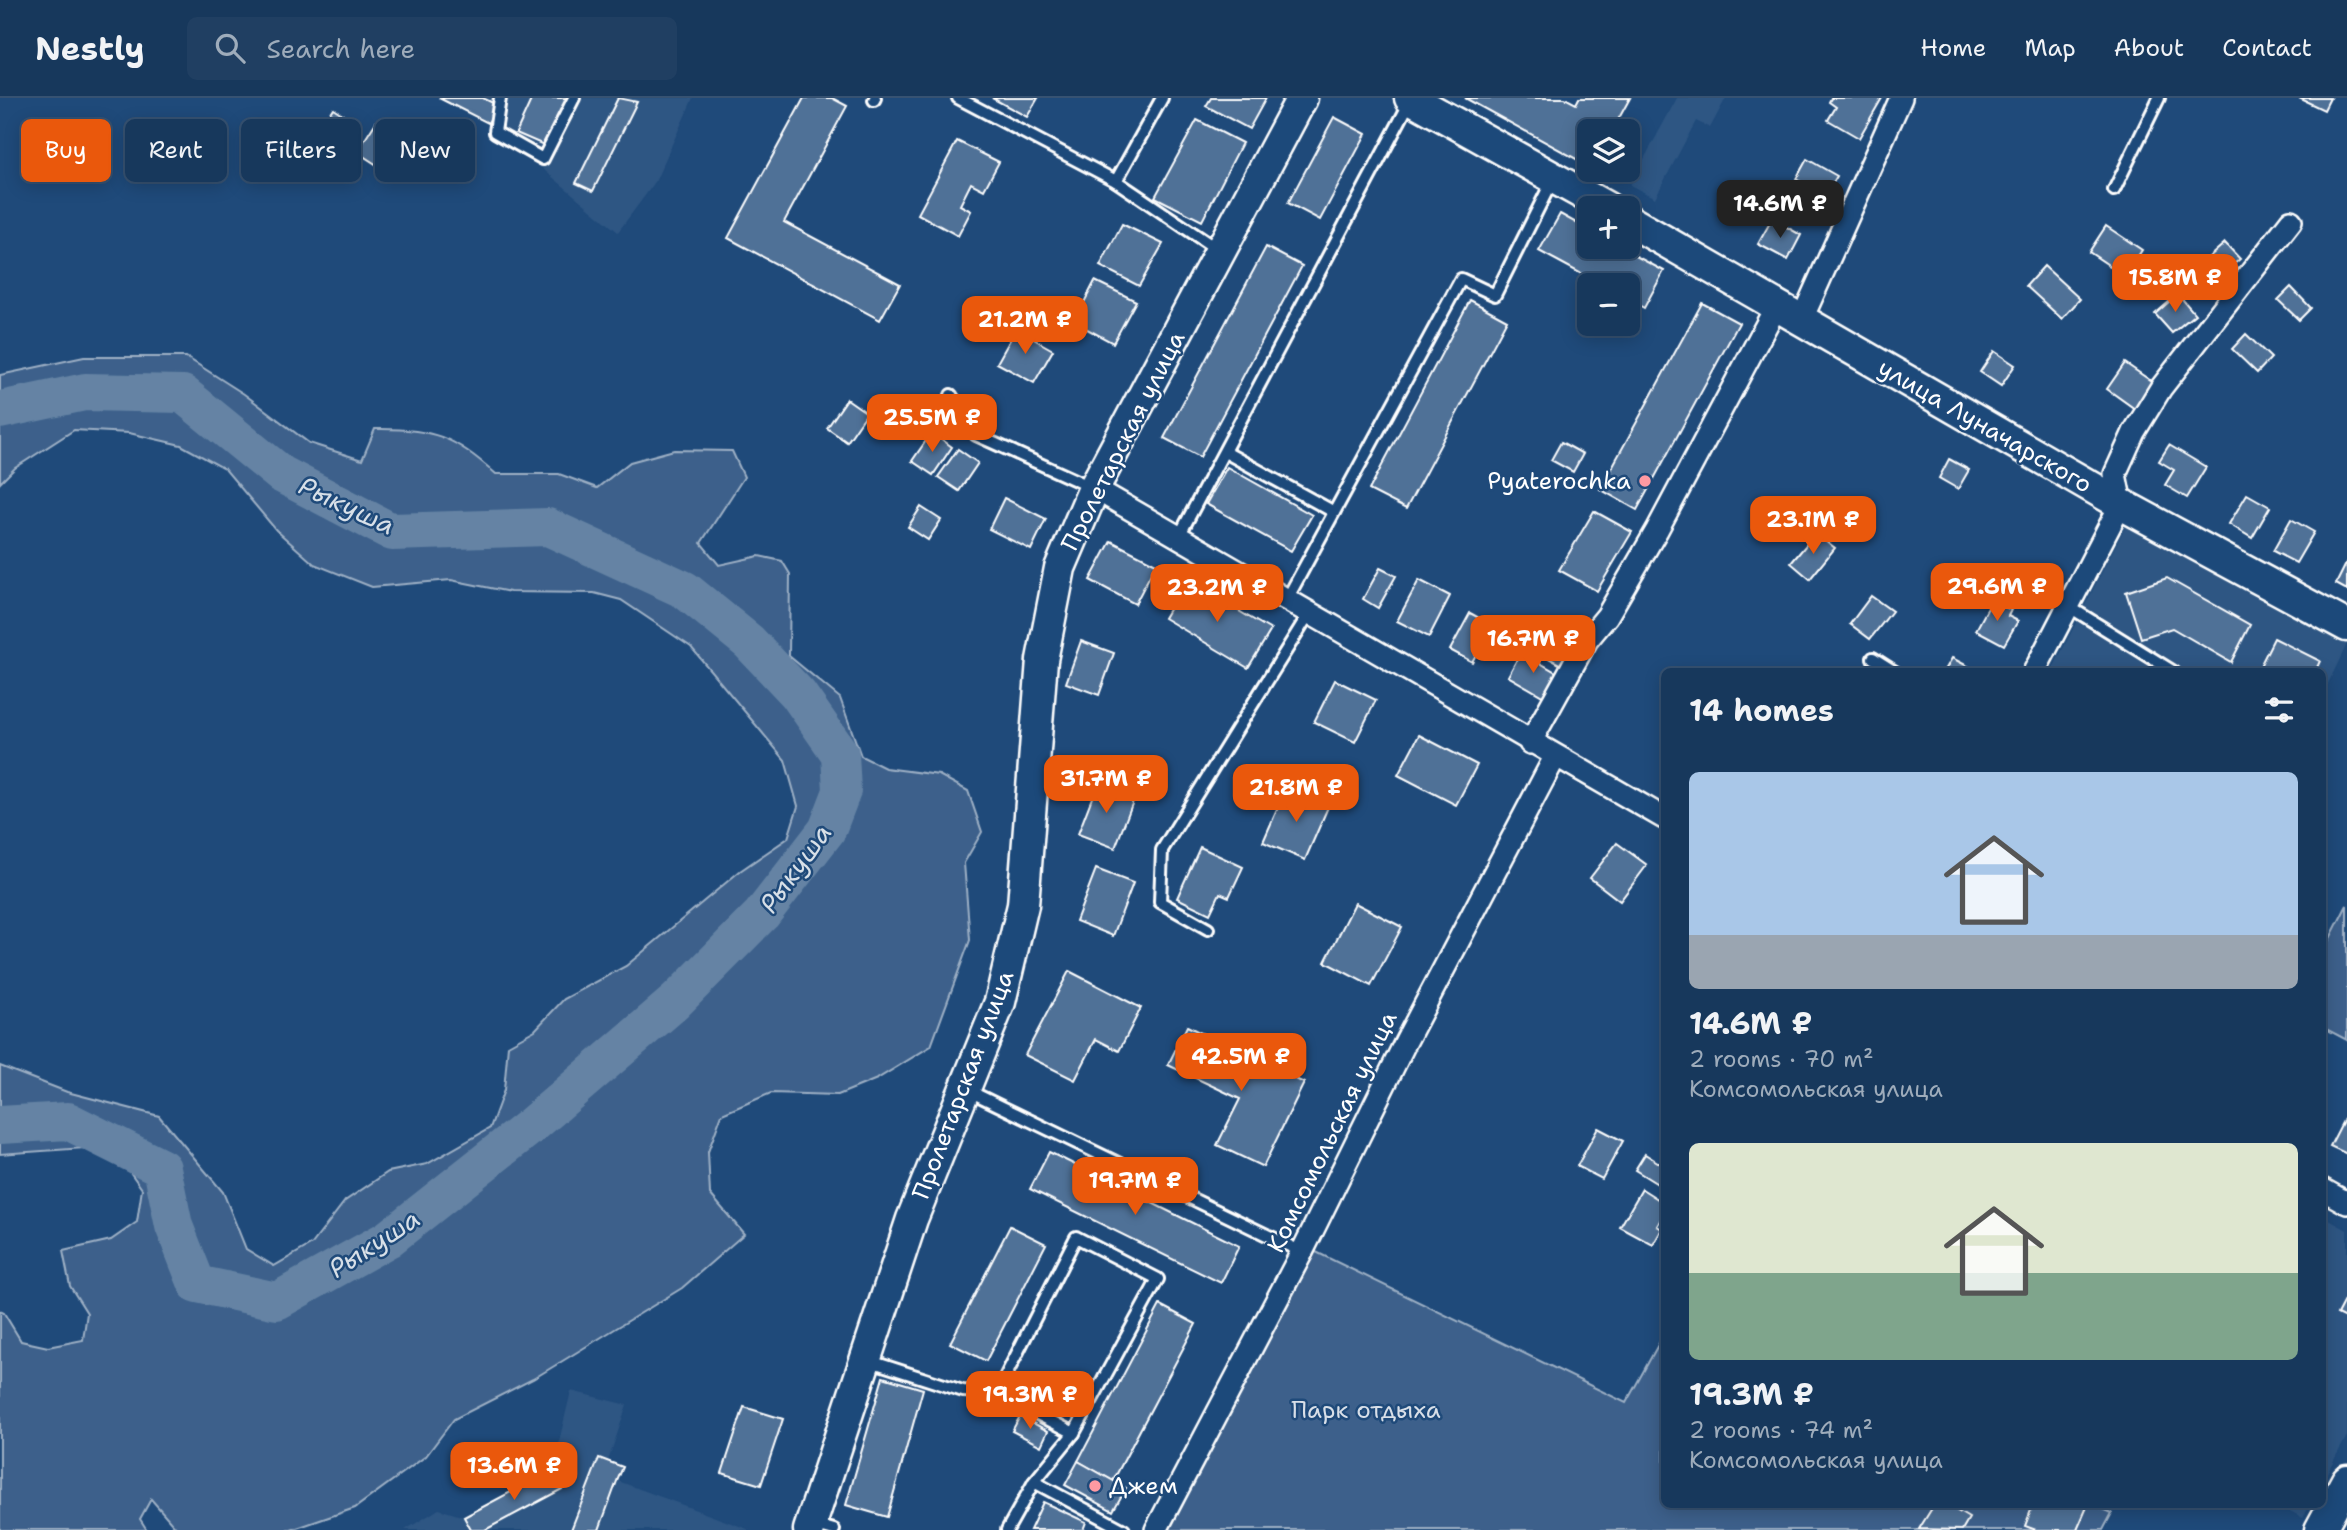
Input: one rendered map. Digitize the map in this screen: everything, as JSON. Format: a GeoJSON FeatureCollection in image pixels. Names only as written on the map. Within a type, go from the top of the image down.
{"type":"FeatureCollection","features":[{"type":"Feature","properties":{"kind":"street","name":"Пролетарская улица"},"geometry":{"type":"LineString","coordinates":[[818,1528],[912,1219],[1000,1002],[1012,956],[1023,905],[1031,828],[1042,660],[1060,568],[1094,488],[1301,98]]}},
{"type":"Feature","properties":{"kind":"street"},"geometry":{"type":"LineString","coordinates":[[1411,98],[1587,196]]}},
{"type":"Feature","properties":{"kind":"street"},"geometry":{"type":"LineString","coordinates":[[1531,743],[1587,640],[1607,616],[1789,314],[1901,98]]}},
{"type":"Feature","properties":{"kind":"street"},"geometry":{"type":"LineString","coordinates":[[2036,668],[2121,504],[2115,474],[2134,432],[2169,378],[2291,221]]}},
{"type":"Feature","properties":{"kind":"street","name":"улица Луначарского"},"geometry":{"type":"LineString","coordinates":[[1640,227],[2121,504],[2347,626]]}},
{"type":"Feature","properties":{"kind":"street"},"geometry":{"type":"LineString","coordinates":[[1094,488],[1661,816]]}},
{"type":"Feature","properties":{"kind":"street","name":"Комсомольская улица"},"geometry":{"type":"LineString","coordinates":[[1156,1530],[1302,1252],[1406,1041],[1555,757]]}},
{"type":"Feature","properties":{"kind":"street"},"geometry":{"type":"LineString","coordinates":[[2326,1191],[2347,1203]]}},
{"type":"Feature","properties":{"kind":"street"},"geometry":{"type":"LineString","coordinates":[[2320,1530],[2344,1494]]}},
{"type":"Feature","properties":{"kind":"lane"},"geometry":{"type":"LineString","coordinates":[[500,98],[495,132],[543,159],[574,98]]}},
{"type":"Feature","properties":{"kind":"lane"},"geometry":{"type":"LineString","coordinates":[[958,98],[1116,181],[1220,252]]}},
{"type":"Feature","properties":{"kind":"lane"},"geometry":{"type":"LineString","coordinates":[[1116,181],[1162,98]]}},
{"type":"Feature","properties":{"kind":"lane"},"geometry":{"type":"LineString","coordinates":[[1179,536],[1411,98]]}},
{"type":"Feature","properties":{"kind":"lane"},"geometry":{"type":"LineString","coordinates":[[2115,190],[2158,98]]}},
{"type":"Feature","properties":{"kind":"lane"},"geometry":{"type":"LineString","coordinates":[[1287,599],[1461,279],[1494,295],[1554,177]]}},
{"type":"Feature","properties":{"kind":"lane"},"geometry":{"type":"LineString","coordinates":[[951,395],[976,435],[1094,488]]}},
{"type":"Feature","properties":{"kind":"lane"},"geometry":{"type":"LineString","coordinates":[[1225,452],[1334,512]]}},
{"type":"Feature","properties":{"kind":"lane"},"geometry":{"type":"LineString","coordinates":[[2068,606],[2169,668]]}},
{"type":"Feature","properties":{"kind":"lane"},"geometry":{"type":"LineString","coordinates":[[1208,929],[1160,902],[1162,850],[1310,612]]}},
{"type":"Feature","properties":{"kind":"lane"},"geometry":{"type":"LineString","coordinates":[[1872,658],[1888,668]]}},
{"type":"Feature","properties":{"kind":"lane"},"geometry":{"type":"LineString","coordinates":[[963,1088],[1302,1252]]}},
{"type":"Feature","properties":{"kind":"lane"},"geometry":{"type":"LineString","coordinates":[[997,1393],[1076,1237],[1158,1279],[1074,1433],[1034,1482],[1007,1530]]}},
{"type":"Feature","properties":{"kind":"lane"},"geometry":{"type":"LineString","coordinates":[[867,1360],[963,1391],[997,1393],[1074,1433]]}},
{"type":"Feature","properties":{"kind":"lane"},"geometry":{"type":"LineString","coordinates":[[1034,1482],[1124,1530]]}},
{"type":"Feature","properties":{"kind":"shaded area"},"geometry":{"type":"Polygon","coordinates":[[[439,98],[693,98],[655,182],[618,232],[488,123],[439,98]]]}},
{"type":"Feature","properties":{"kind":"shaded area"},"geometry":{"type":"Polygon","coordinates":[[[1677,98],[1726,98],[1710,128],[1696,121],[1655,198],[1630,185],[1632,182],[1640,182],[1640,166],[1677,98]]]}},
{"type":"Feature","properties":{"kind":"shaded area"},"geometry":{"type":"Polygon","coordinates":[[[2127,523],[2347,644],[2326,688],[2326,668],[2053,668],[2127,523]]]}},
{"type":"Feature","properties":{"kind":"shaded area"},"geometry":{"type":"Polygon","coordinates":[[[2326,1218],[2347,1230],[2347,1295],[2337,1314],[2347,1319],[2347,1436],[2326,1475],[2326,1218]]]}},
{"type":"Feature","properties":{"kind":"shaded area"},"geometry":{"type":"Polygon","coordinates":[[[571,1391],[627,1405],[608,1461],[623,1467],[618,1481],[750,1530],[405,1530],[439,1509],[464,1517],[552,1471],[571,1391]]]}},
{"type":"Feature","properties":{"kind":"shaded area"},"geometry":{"type":"Polygon","coordinates":[[[2285,1508],[2308,1508],[2303,1518],[2285,1508]]]}},
{"type":"Feature","properties":{"kind":"green space"},"geometry":{"type":"Polygon","coordinates":[[[84,357],[186,357],[244,394],[309,443],[362,460],[375,429],[412,430],[454,443],[496,474],[559,474],[597,488],[630,462],[674,450],[732,451],[744,477],[701,543],[719,565],[759,556],[782,561],[790,574],[789,656],[840,698],[861,756],[885,768],[939,775],[968,791],[982,832],[964,863],[970,940],[931,1046],[877,1079],[838,1095],[771,1093],[722,1114],[708,1152],[710,1194],[744,1234],[682,1288],[533,1379],[454,1419],[426,1456],[355,1508],[291,1530],[178,1530],[151,1499],[140,1519],[147,1530],[0,1530],[0,1311],[4,1313],[21,1341],[48,1347],[83,1340],[87,1313],[70,1286],[63,1251],[111,1240],[137,1222],[142,1189],[130,1172],[99,1147],[0,1154],[0,1066],[67,1092],[159,1116],[223,1192],[246,1249],[274,1266],[312,1244],[345,1201],[388,1172],[427,1164],[490,1128],[504,1090],[508,1045],[535,1030],[564,999],[626,966],[740,871],[788,838],[798,806],[785,760],[691,647],[621,600],[594,593],[510,592],[451,580],[372,587],[314,564],[276,530],[225,469],[181,445],[129,433],[74,430],[15,468],[0,483],[0,375],[84,357]]]}},
{"type":"Feature","properties":{"kind":"green space"},"geometry":{"type":"Polygon","coordinates":[[[2347,905],[2347,1040],[2326,1029],[2326,946],[2347,905]]]}},
{"type":"Feature","properties":{"kind":"green space","name":"Парк отдыха"},"geometry":{"type":"Polygon","coordinates":[[[1314,1251],[1626,1403],[1661,1339],[1661,1508],[2101,1508],[2112,1513],[2103,1530],[1167,1530],[1314,1251]]]}},
{"type":"Feature","properties":{"kind":"building"},"geometry":{"type":"Polygon","coordinates":[[[439,98],[483,98],[497,105],[488,123],[439,98]]]}},
{"type":"Feature","properties":{"kind":"building"},"geometry":{"type":"Polygon","coordinates":[[[532,98],[577,98],[553,149],[516,133],[532,98]]]}},
{"type":"Feature","properties":{"kind":"building"},"geometry":{"type":"Polygon","coordinates":[[[618,98],[637,102],[593,191],[576,183],[618,98]]]}},
{"type":"Feature","properties":{"kind":"building"},"geometry":{"type":"Polygon","coordinates":[[[804,98],[832,98],[847,106],[784,222],[900,284],[880,320],[728,238],[804,98]]]}},
{"type":"Feature","properties":{"kind":"building"},"geometry":{"type":"Polygon","coordinates":[[[992,98],[1038,98],[1027,117],[992,98]]]}},
{"type":"Feature","properties":{"kind":"building"},"geometry":{"type":"Polygon","coordinates":[[[1211,98],[1266,98],[1249,129],[1206,106],[1211,98]]]}},
{"type":"Feature","properties":{"kind":"building"},"geometry":{"type":"Polygon","coordinates":[[[1465,98],[1565,98],[1576,104],[1579,98],[1630,98],[1619,119],[1577,119],[1577,159],[1465,98]]]}},
{"type":"Feature","properties":{"kind":"building"},"geometry":{"type":"Polygon","coordinates":[[[1831,98],[1882,98],[1859,138],[1828,120],[1836,107],[1829,102],[1831,98]]]}},
{"type":"Feature","properties":{"kind":"building"},"geometry":{"type":"Polygon","coordinates":[[[2299,98],[2330,98],[2324,110],[2299,98]]]}},
{"type":"Feature","properties":{"kind":"building"},"geometry":{"type":"Polygon","coordinates":[[[333,108],[350,119],[326,119],[333,108]]]}},
{"type":"Feature","properties":{"kind":"building"},"geometry":{"type":"Polygon","coordinates":[[[1334,117],[1366,134],[1320,220],[1288,203],[1334,117]]]}},
{"type":"Feature","properties":{"kind":"building"},"geometry":{"type":"Polygon","coordinates":[[[1197,120],[1242,143],[1202,221],[1155,197],[1197,120]]]}},
{"type":"Feature","properties":{"kind":"building"},"geometry":{"type":"Polygon","coordinates":[[[375,124],[375,164],[361,155],[361,146],[375,124]]]}},
{"type":"Feature","properties":{"kind":"building"},"geometry":{"type":"Polygon","coordinates":[[[957,141],[999,162],[984,190],[971,183],[960,205],[971,211],[958,236],[918,214],[957,141]]]}},
{"type":"Feature","properties":{"kind":"building"},"geometry":{"type":"Polygon","coordinates":[[[1807,159],[1837,176],[1825,196],[1796,179],[1807,159]]]}},
{"type":"Feature","properties":{"kind":"building"},"geometry":{"type":"Polygon","coordinates":[[[1560,214],[1577,223],[1577,259],[1640,258],[1664,271],[1644,308],[1640,306],[1640,273],[1580,273],[1539,251],[1560,214]]]}},
{"type":"Feature","properties":{"kind":"building"},"geometry":{"type":"Polygon","coordinates":[[[1772,219],[1801,235],[1788,260],[1758,244],[1772,219]]]}},
{"type":"Feature","properties":{"kind":"building"},"geometry":{"type":"Polygon","coordinates":[[[1122,224],[1163,244],[1139,286],[1100,266],[1122,224]]]}},
{"type":"Feature","properties":{"kind":"building"},"geometry":{"type":"Polygon","coordinates":[[[2106,226],[2142,250],[2125,276],[2089,252],[2106,226]]]}},
{"type":"Feature","properties":{"kind":"building"},"geometry":{"type":"Polygon","coordinates":[[[2225,243],[2240,259],[2215,281],[2200,265],[2225,243]]]}},
{"type":"Feature","properties":{"kind":"building"},"geometry":{"type":"Polygon","coordinates":[[[1266,247],[1302,266],[1200,457],[1164,438],[1266,247]]]}},
{"type":"Feature","properties":{"kind":"building"},"geometry":{"type":"Polygon","coordinates":[[[2044,266],[2080,299],[2062,319],[2026,286],[2044,266]]]}},
{"type":"Feature","properties":{"kind":"building"},"geometry":{"type":"Polygon","coordinates":[[[1095,281],[1136,301],[1113,343],[1074,322],[1095,281]]]}},
{"type":"Feature","properties":{"kind":"building"},"geometry":{"type":"Polygon","coordinates":[[[2291,287],[2311,308],[2299,320],[2278,300],[2291,287]]]}},
{"type":"Feature","properties":{"kind":"building"},"geometry":{"type":"Polygon","coordinates":[[[2178,294],[2195,314],[2172,333],[2155,314],[2178,294]]]}},
{"type":"Feature","properties":{"kind":"building"},"geometry":{"type":"Polygon","coordinates":[[[1470,300],[1507,320],[1406,509],[1369,490],[1470,300]]]}},
{"type":"Feature","properties":{"kind":"building"},"geometry":{"type":"Polygon","coordinates":[[[1702,303],[1739,323],[1637,510],[1600,489],[1702,303]]]}},
{"type":"Feature","properties":{"kind":"building"},"geometry":{"type":"Polygon","coordinates":[[[1016,329],[1053,350],[1034,383],[997,363],[1016,329]]]}},
{"type":"Feature","properties":{"kind":"building"},"geometry":{"type":"Polygon","coordinates":[[[2246,334],[2271,358],[2257,373],[2232,349],[2246,334]]]}},
{"type":"Feature","properties":{"kind":"building"},"geometry":{"type":"Polygon","coordinates":[[[1994,351],[2015,365],[2001,386],[1980,372],[1994,351]]]}},
{"type":"Feature","properties":{"kind":"building"},"geometry":{"type":"Polygon","coordinates":[[[2125,363],[2154,383],[2135,409],[2107,389],[2125,363]]]}},
{"type":"Feature","properties":{"kind":"building"},"geometry":{"type":"Polygon","coordinates":[[[847,399],[867,413],[847,442],[827,428],[847,399]]]}},
{"type":"Feature","properties":{"kind":"building"},"geometry":{"type":"Polygon","coordinates":[[[932,432],[952,447],[933,475],[912,461],[932,432]]]}},
{"type":"Feature","properties":{"kind":"building"},"geometry":{"type":"Polygon","coordinates":[[[1561,442],[1583,454],[1573,472],[1551,460],[1561,442]]]}},
{"type":"Feature","properties":{"kind":"building"},"geometry":{"type":"Polygon","coordinates":[[[2169,445],[2206,467],[2187,498],[2165,485],[2174,470],[2159,461],[2169,445]]]}},
{"type":"Feature","properties":{"kind":"building"},"geometry":{"type":"Polygon","coordinates":[[[958,449],[978,463],[959,491],[938,477],[958,449]]]}},
{"type":"Feature","properties":{"kind":"building"},"geometry":{"type":"Polygon","coordinates":[[[1949,459],[1969,470],[1958,489],[1939,478],[1949,459]]]}},
{"type":"Feature","properties":{"kind":"building"},"geometry":{"type":"Polygon","coordinates":[[[1227,467],[1312,515],[1291,551],[1206,504],[1227,467]]]}},
{"type":"Feature","properties":{"kind":"building"},"geometry":{"type":"Polygon","coordinates":[[[2247,494],[2270,507],[2252,538],[2229,524],[2247,494]]]}},
{"type":"Feature","properties":{"kind":"building"},"geometry":{"type":"Polygon","coordinates":[[[1004,498],[1046,519],[1031,550],[989,529],[1004,498]]]}},
{"type":"Feature","properties":{"kind":"building"},"geometry":{"type":"Polygon","coordinates":[[[921,507],[941,520],[928,540],[908,527],[921,507]]]}},
{"type":"Feature","properties":{"kind":"building"},"geometry":{"type":"Polygon","coordinates":[[[1594,511],[1632,532],[1597,591],[1559,570],[1594,511]]]}},
{"type":"Feature","properties":{"kind":"building"},"geometry":{"type":"Polygon","coordinates":[[[2291,519],[2314,532],[2296,563],[2273,551],[2291,519]]]}},
{"type":"Feature","properties":{"kind":"building"},"geometry":{"type":"Polygon","coordinates":[[[1816,533],[1835,548],[1810,579],[1791,563],[1816,533]]]}},
{"type":"Feature","properties":{"kind":"building"},"geometry":{"type":"Polygon","coordinates":[[[1111,541],[1156,564],[1135,604],[1090,580],[1111,541]]]}},
{"type":"Feature","properties":{"kind":"building"},"geometry":{"type":"Polygon","coordinates":[[[2347,562],[2347,590],[2336,584],[2347,562]]]}},
{"type":"Feature","properties":{"kind":"building"},"geometry":{"type":"Polygon","coordinates":[[[1380,568],[1396,576],[1378,608],[1363,599],[1380,568]]]}},
{"type":"Feature","properties":{"kind":"building"},"geometry":{"type":"Polygon","coordinates":[[[2167,578],[2250,625],[2231,662],[2172,628],[2141,638],[2126,592],[2167,578]]]}},
{"type":"Feature","properties":{"kind":"building"},"geometry":{"type":"Polygon","coordinates":[[[1186,580],[1271,630],[1248,668],[1164,618],[1186,580]]]}},
{"type":"Feature","properties":{"kind":"building"},"geometry":{"type":"Polygon","coordinates":[[[1419,580],[1450,596],[1429,637],[1397,621],[1419,580]]]}},
{"type":"Feature","properties":{"kind":"building"},"geometry":{"type":"Polygon","coordinates":[[[1871,596],[1892,611],[1870,639],[1850,624],[1871,596]]]}},
{"type":"Feature","properties":{"kind":"building"},"geometry":{"type":"Polygon","coordinates":[[[1992,600],[2011,610],[2008,616],[2018,621],[2004,645],[1976,630],[1992,600]]]}},
{"type":"Feature","properties":{"kind":"building"},"geometry":{"type":"Polygon","coordinates":[[[1470,613],[1492,625],[1472,662],[1450,650],[1470,613]]]}},
{"type":"Feature","properties":{"kind":"building"},"geometry":{"type":"Polygon","coordinates":[[[1546,629],[1561,637],[1559,642],[1573,649],[1563,666],[1534,650],[1546,629]]]}},
{"type":"Feature","properties":{"kind":"building"},"geometry":{"type":"Polygon","coordinates":[[[2274,638],[2320,661],[2317,668],[2259,668],[2274,638]]]}},
{"type":"Feature","properties":{"kind":"building"},"geometry":{"type":"Polygon","coordinates":[[[1081,641],[1114,653],[1099,695],[1066,683],[1081,641]]]}},
{"type":"Feature","properties":{"kind":"building"},"geometry":{"type":"Polygon","coordinates":[[[1521,652],[1559,674],[1546,698],[1508,676],[1521,652]]]}},
{"type":"Feature","properties":{"kind":"building"},"geometry":{"type":"Polygon","coordinates":[[[1952,658],[1971,668],[1946,668],[1952,658]]]}},
{"type":"Feature","properties":{"kind":"building"},"geometry":{"type":"Polygon","coordinates":[[[1335,680],[1376,700],[1355,742],[1314,722],[1335,680]]]}},
{"type":"Feature","properties":{"kind":"building"},"geometry":{"type":"Polygon","coordinates":[[[1419,735],[1477,765],[1456,805],[1398,775],[1419,735]]]}},
{"type":"Feature","properties":{"kind":"building"},"geometry":{"type":"Polygon","coordinates":[[[1098,782],[1135,796],[1115,848],[1078,834],[1098,782]]]}},
{"type":"Feature","properties":{"kind":"building"},"geometry":{"type":"Polygon","coordinates":[[[1286,789],[1328,807],[1305,860],[1263,842],[1286,789]]]}},
{"type":"Feature","properties":{"kind":"building"},"geometry":{"type":"Polygon","coordinates":[[[1617,843],[1647,865],[1620,901],[1590,878],[1617,843]]]}},
{"type":"Feature","properties":{"kind":"building"},"geometry":{"type":"Polygon","coordinates":[[[1200,847],[1243,867],[1229,897],[1220,893],[1210,914],[1177,898],[1200,847]]]}},
{"type":"Feature","properties":{"kind":"building"},"geometry":{"type":"Polygon","coordinates":[[[1096,869],[1133,883],[1113,936],[1076,921],[1096,869]]]}},
{"type":"Feature","properties":{"kind":"building"},"geometry":{"type":"Polygon","coordinates":[[[1355,903],[1402,927],[1371,986],[1325,962],[1355,903]]]}},
{"type":"Feature","properties":{"kind":"building"},"geometry":{"type":"Polygon","coordinates":[[[1069,971],[1141,1008],[1119,1051],[1096,1039],[1075,1080],[1025,1055],[1069,971]]]}},
{"type":"Feature","properties":{"kind":"building"},"geometry":{"type":"Polygon","coordinates":[[[1187,1026],[1304,1083],[1263,1167],[1217,1145],[1240,1099],[1168,1065],[1187,1026]]]}},
{"type":"Feature","properties":{"kind":"building"},"geometry":{"type":"Polygon","coordinates":[[[2347,1113],[2347,1154],[2330,1146],[2347,1113]]]}},
{"type":"Feature","properties":{"kind":"building"},"geometry":{"type":"Polygon","coordinates":[[[1598,1128],[1623,1141],[1602,1179],[1577,1166],[1598,1128]]]}},
{"type":"Feature","properties":{"kind":"building"},"geometry":{"type":"Polygon","coordinates":[[[1049,1152],[1239,1246],[1221,1283],[1030,1189],[1049,1152]]]}},
{"type":"Feature","properties":{"kind":"building"},"geometry":{"type":"Polygon","coordinates":[[[1645,1154],[1661,1164],[1661,1186],[1635,1170],[1645,1154]]]}},
{"type":"Feature","properties":{"kind":"building"},"geometry":{"type":"Polygon","coordinates":[[[1642,1189],[1661,1201],[1661,1219],[1657,1226],[1661,1231],[1653,1245],[1620,1227],[1642,1189]]]}},
{"type":"Feature","properties":{"kind":"building"},"geometry":{"type":"Polygon","coordinates":[[[1010,1226],[1046,1244],[986,1361],[950,1343],[1010,1226]]]}},
{"type":"Feature","properties":{"kind":"building"},"geometry":{"type":"Polygon","coordinates":[[[2347,1295],[2347,1319],[2337,1314],[2347,1295]]]}},
{"type":"Feature","properties":{"kind":"building"},"geometry":{"type":"Polygon","coordinates":[[[1160,1305],[1196,1324],[1113,1481],[1078,1461],[1160,1305]]]}},
{"type":"Feature","properties":{"kind":"building"},"geometry":{"type":"Polygon","coordinates":[[[883,1377],[923,1389],[887,1517],[846,1505],[883,1377]]]}},
{"type":"Feature","properties":{"kind":"building"},"geometry":{"type":"Polygon","coordinates":[[[744,1407],[783,1419],[761,1485],[722,1473],[744,1407]]]}},
{"type":"Feature","properties":{"kind":"building"},"geometry":{"type":"Polygon","coordinates":[[[1020,1416],[1048,1431],[1041,1446],[1012,1431],[1020,1416]]]}},
{"type":"Feature","properties":{"kind":"building"},"geometry":{"type":"Polygon","coordinates":[[[599,1458],[623,1467],[599,1530],[571,1530],[599,1458]]]}},
{"type":"Feature","properties":{"kind":"building","name":"Джем"},"geometry":{"type":"Polygon","coordinates":[[[1078,1461],[1126,1488],[1113,1511],[1065,1485],[1078,1461]]]}},
{"type":"Feature","properties":{"kind":"building"},"geometry":{"type":"Polygon","coordinates":[[[552,1470],[562,1489],[485,1530],[471,1530],[464,1517],[552,1470]]]}},
{"type":"Feature","properties":{"kind":"building"},"geometry":{"type":"Polygon","coordinates":[[[1043,1502],[1086,1522],[1083,1530],[1030,1530],[1043,1502]]]}},
{"type":"Feature","properties":{"kind":"building"},"geometry":{"type":"Polygon","coordinates":[[[1932,1508],[1952,1508],[1969,1518],[1962,1530],[1919,1529],[1932,1508]]]}},
{"type":"Feature","properties":{"kind":"building"},"geometry":{"type":"Polygon","coordinates":[[[2032,1508],[2087,1508],[2077,1530],[2036,1530],[2025,1526],[2032,1508]]]}},
{"type":"Feature","properties":{"kind":"waterway","name":"Рыкуша"},"geometry":{"type":"LineString","coordinates":[[0,410],[85,392],[183,394],[281,474],[392,532],[548,527],[685,590],[749,642],[798,694],[840,754],[842,791],[827,830],[762,914],[675,1002],[532,1125],[388,1239],[277,1301],[197,1284],[174,1226],[162,1168],[68,1121],[0,1125]]}},
{"type":"Feature","properties":{"kind":"place","name":"Pyaterochka"},"geometry":{"type":"Point","coordinates":[1645,481]}},
{"type":"Feature","properties":{"kind":"place","name":"Джем"},"geometry":{"type":"Point","coordinates":[1095,1486]}}]}
